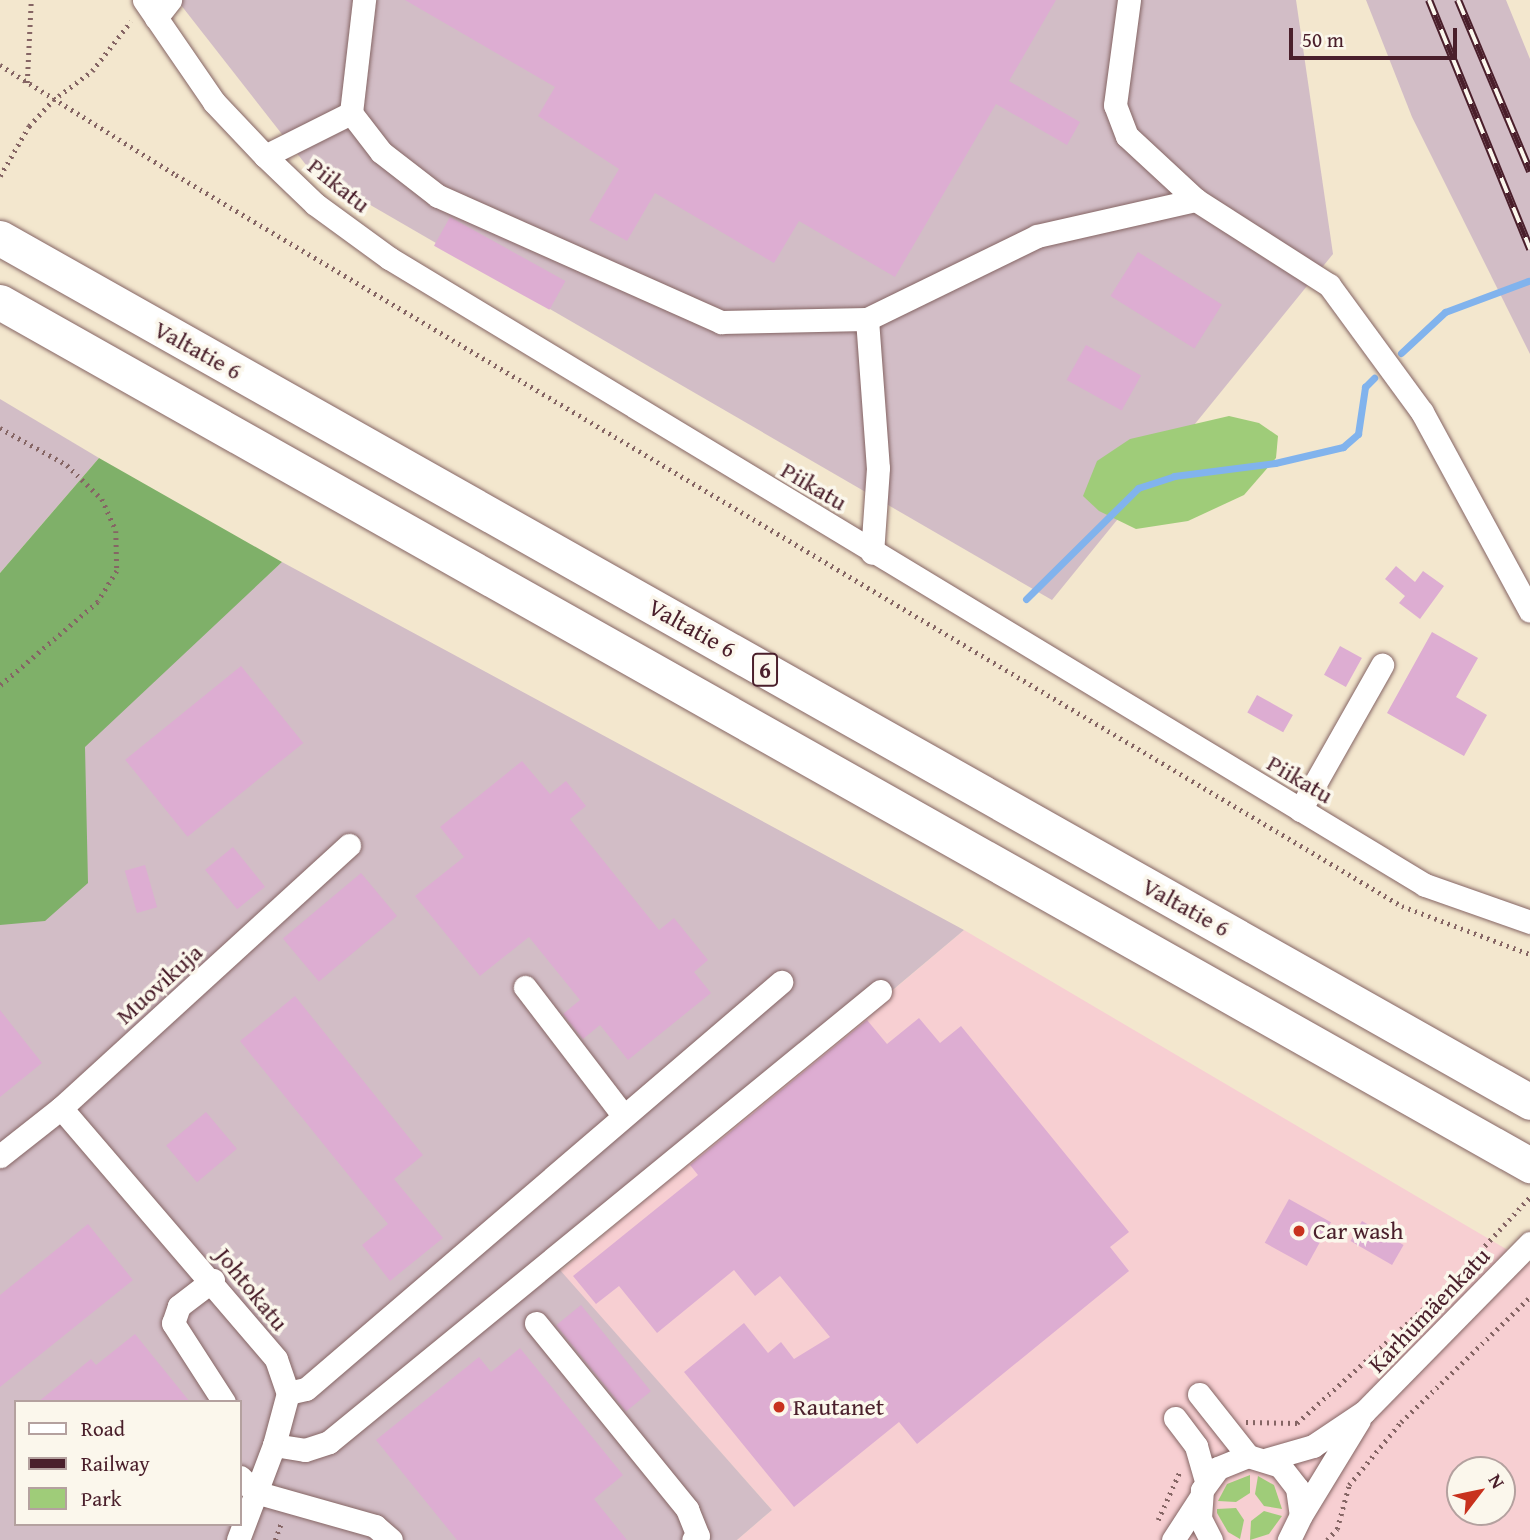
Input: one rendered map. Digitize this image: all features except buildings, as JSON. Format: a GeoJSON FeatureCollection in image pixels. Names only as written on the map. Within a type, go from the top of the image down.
{"type":"FeatureCollection","features":[{"type":"Feature","properties":{"kind":"highway","name":"Valtatie 6"},"geometry":{"type":"LineString","coordinates":[[0,238],[1530,1102]]}},
{"type":"Feature","properties":{"kind":"highway","name":"6"},"geometry":{"type":"LineString","coordinates":[[0,302],[1522,1161]]}},
{"type":"Feature","properties":{"kind":"street"},"geometry":{"type":"LineString","coordinates":[[364,0],[351,113],[381,152],[439,195],[721,322],[867,318],[1037,236],[1196,201]]}},
{"type":"Feature","properties":{"kind":"street"},"geometry":{"type":"LineString","coordinates":[[1129,0],[1115,105],[1127,136],[1196,201],[1329,285],[1422,412],[1530,611]]}},
{"type":"Feature","properties":{"kind":"street","name":"Piikatu"},"geometry":{"type":"LineString","coordinates":[[151,7],[214,102],[265,156],[315,204],[389,258],[1425,885],[1530,922]]}},
{"type":"Feature","properties":{"kind":"street"},"geometry":{"type":"LineString","coordinates":[[265,156],[351,113]]}},
{"type":"Feature","properties":{"kind":"street"},"geometry":{"type":"LineString","coordinates":[[867,318],[878,468],[872,552]]}},
{"type":"Feature","properties":{"kind":"street"},"geometry":{"type":"LineString","coordinates":[[1300,810],[1382,665]]}},
{"type":"Feature","properties":{"kind":"street","name":"Muovikuja"},"geometry":{"type":"LineString","coordinates":[[0,1156],[61,1108],[349,845]]}},
{"type":"Feature","properties":{"kind":"street"},"geometry":{"type":"LineString","coordinates":[[242,1519],[247,1485],[274,1445],[288,1393],[306,1390],[781,982]]}},
{"type":"Feature","properties":{"kind":"street"},"geometry":{"type":"LineString","coordinates":[[525,987],[624,1115]]}},
{"type":"Feature","properties":{"kind":"street"},"geometry":{"type":"LineString","coordinates":[[274,1445],[305,1450],[329,1442],[880,990]]}},
{"type":"Feature","properties":{"kind":"street","name":"Johtokatu"},"geometry":{"type":"LineString","coordinates":[[61,1108],[213,1280],[276,1359],[288,1393]]}},
{"type":"Feature","properties":{"kind":"street","name":"Karhumäenkatu"},"geometry":{"type":"LineString","coordinates":[[1203,1490],[1218,1468],[1313,1446],[1364,1412],[1530,1243]]}},
{"type":"Feature","properties":{"kind":"street"},"geometry":{"type":"LineString","coordinates":[[213,1280],[179,1306],[173,1323],[223,1400]]}},
{"type":"Feature","properties":{"kind":"street"},"geometry":{"type":"LineString","coordinates":[[536,1323],[687,1509],[698,1536],[693,1540]]}},
{"type":"Feature","properties":{"kind":"street"},"geometry":{"type":"LineString","coordinates":[[1199,1394],[1222,1428],[1258,1458],[1294,1482],[1301,1516]]}},
{"type":"Feature","properties":{"kind":"street","name":"Karhumäenkatu"},"geometry":{"type":"LineString","coordinates":[[1289,1540],[1364,1412]]}},
{"type":"Feature","properties":{"kind":"street"},"geometry":{"type":"LineString","coordinates":[[1175,1418],[1196,1446],[1203,1490],[1199,1518],[1211,1540]]}},
{"type":"Feature","properties":{"kind":"street"},"geometry":{"type":"LineString","coordinates":[[247,1485],[375,1526],[391,1540]]}},
{"type":"Feature","properties":{"kind":"street"},"geometry":{"type":"LineString","coordinates":[[1165,1534],[1203,1490]]}},
{"type":"Feature","properties":{"kind":"path"},"geometry":{"type":"LineString","coordinates":[[27,83],[31,0]]}},
{"type":"Feature","properties":{"kind":"path"},"geometry":{"type":"LineString","coordinates":[[0,176],[23,136],[53,100],[92,71],[151,7]]}},
{"type":"Feature","properties":{"kind":"path"},"geometry":{"type":"LineString","coordinates":[[0,65],[53,100],[1402,906],[1530,954]]}},
{"type":"Feature","properties":{"kind":"path"},"geometry":{"type":"LineString","coordinates":[[0,428],[67,466],[102,499],[116,531],[117,571],[98,602],[0,686]]}},
{"type":"Feature","properties":{"kind":"path"},"geometry":{"type":"LineString","coordinates":[[1222,1428],[1258,1419],[1297,1423],[1442,1292],[1530,1197]]}},
{"type":"Feature","properties":{"kind":"path"},"geometry":{"type":"LineString","coordinates":[[1328,1540],[1337,1529],[1349,1485],[1401,1422],[1530,1297]]}},
{"type":"Feature","properties":{"kind":"path"},"geometry":{"type":"LineString","coordinates":[[1165,1534],[1173,1482],[1196,1446]]}},
{"type":"Feature","properties":{"kind":"shaded area"},"geometry":{"type":"Polygon","coordinates":[[[177,0],[1296,0],[1333,254],[1052,600],[310,170],[177,0]]]}},
{"type":"Feature","properties":{"kind":"shaded area"},"geometry":{"type":"Polygon","coordinates":[[[1366,0],[1506,0],[1530,59],[1530,354],[1412,117],[1366,0]]]}},
{"type":"Feature","properties":{"kind":"shaded area"},"geometry":{"type":"Polygon","coordinates":[[[0,399],[99,458],[0,573],[0,399]]]}},
{"type":"Feature","properties":{"kind":"shaded area"},"geometry":{"type":"Polygon","coordinates":[[[282,562],[964,930],[560,1270],[772,1510],[737,1540],[0,1540],[0,815],[282,562]]]}},
{"type":"Feature","properties":{"kind":"shaded area"},"geometry":{"type":"Polygon","coordinates":[[[964,930],[1530,1263],[1530,1540],[737,1540],[772,1510],[560,1271],[964,930]]]}},
{"type":"Feature","properties":{"kind":"green space"},"geometry":{"type":"Polygon","coordinates":[[[1229,416],[1259,423],[1278,436],[1276,458],[1244,495],[1188,521],[1136,529],[1099,511],[1083,496],[1097,461],[1130,439],[1229,416]]]}},
{"type":"Feature","properties":{"kind":"green space"},"geometry":{"type":"Polygon","coordinates":[[[99,458],[282,562],[85,747],[88,883],[45,921],[0,925],[0,573],[99,458]]]}},
{"type":"Feature","properties":{"kind":"green space"},"geometry":{"type":"Polygon","coordinates":[[[1250,1475],[1250,1493],[1236,1502],[1218,1501],[1227,1484],[1250,1475]]]}},
{"type":"Feature","properties":{"kind":"green space"},"geometry":{"type":"Polygon","coordinates":[[[1258,1476],[1274,1485],[1282,1509],[1264,1506],[1255,1494],[1258,1476]]]}},
{"type":"Feature","properties":{"kind":"green space"},"geometry":{"type":"Polygon","coordinates":[[[1236,1508],[1244,1520],[1240,1539],[1228,1532],[1217,1513],[1217,1509],[1236,1508]]]}},
{"type":"Feature","properties":{"kind":"green space"},"geometry":{"type":"Polygon","coordinates":[[[1264,1511],[1282,1516],[1269,1534],[1250,1540],[1251,1521],[1264,1511]]]}},
{"type":"Feature","properties":{"kind":"waterway"},"geometry":{"type":"LineString","coordinates":[[1401,353],[1445,312],[1528,281]]}},
{"type":"Feature","properties":{"kind":"waterway"},"geometry":{"type":"LineString","coordinates":[[1026,599],[1138,488],[1174,476],[1275,463],[1343,447],[1358,434],[1365,387],[1374,378]]}},
{"type":"Feature","properties":{"kind":"railway"},"geometry":{"type":"LineString","coordinates":[[1429,0],[1530,249]]}},
{"type":"Feature","properties":{"kind":"railway"},"geometry":{"type":"LineString","coordinates":[[1458,0],[1530,171]]}},
{"type":"Feature","properties":{"kind":"place","name":"Car wash"},"geometry":{"type":"Point","coordinates":[1299,1231]}},
{"type":"Feature","properties":{"kind":"place","name":"Rautanet"},"geometry":{"type":"Point","coordinates":[779,1407]}}]}
